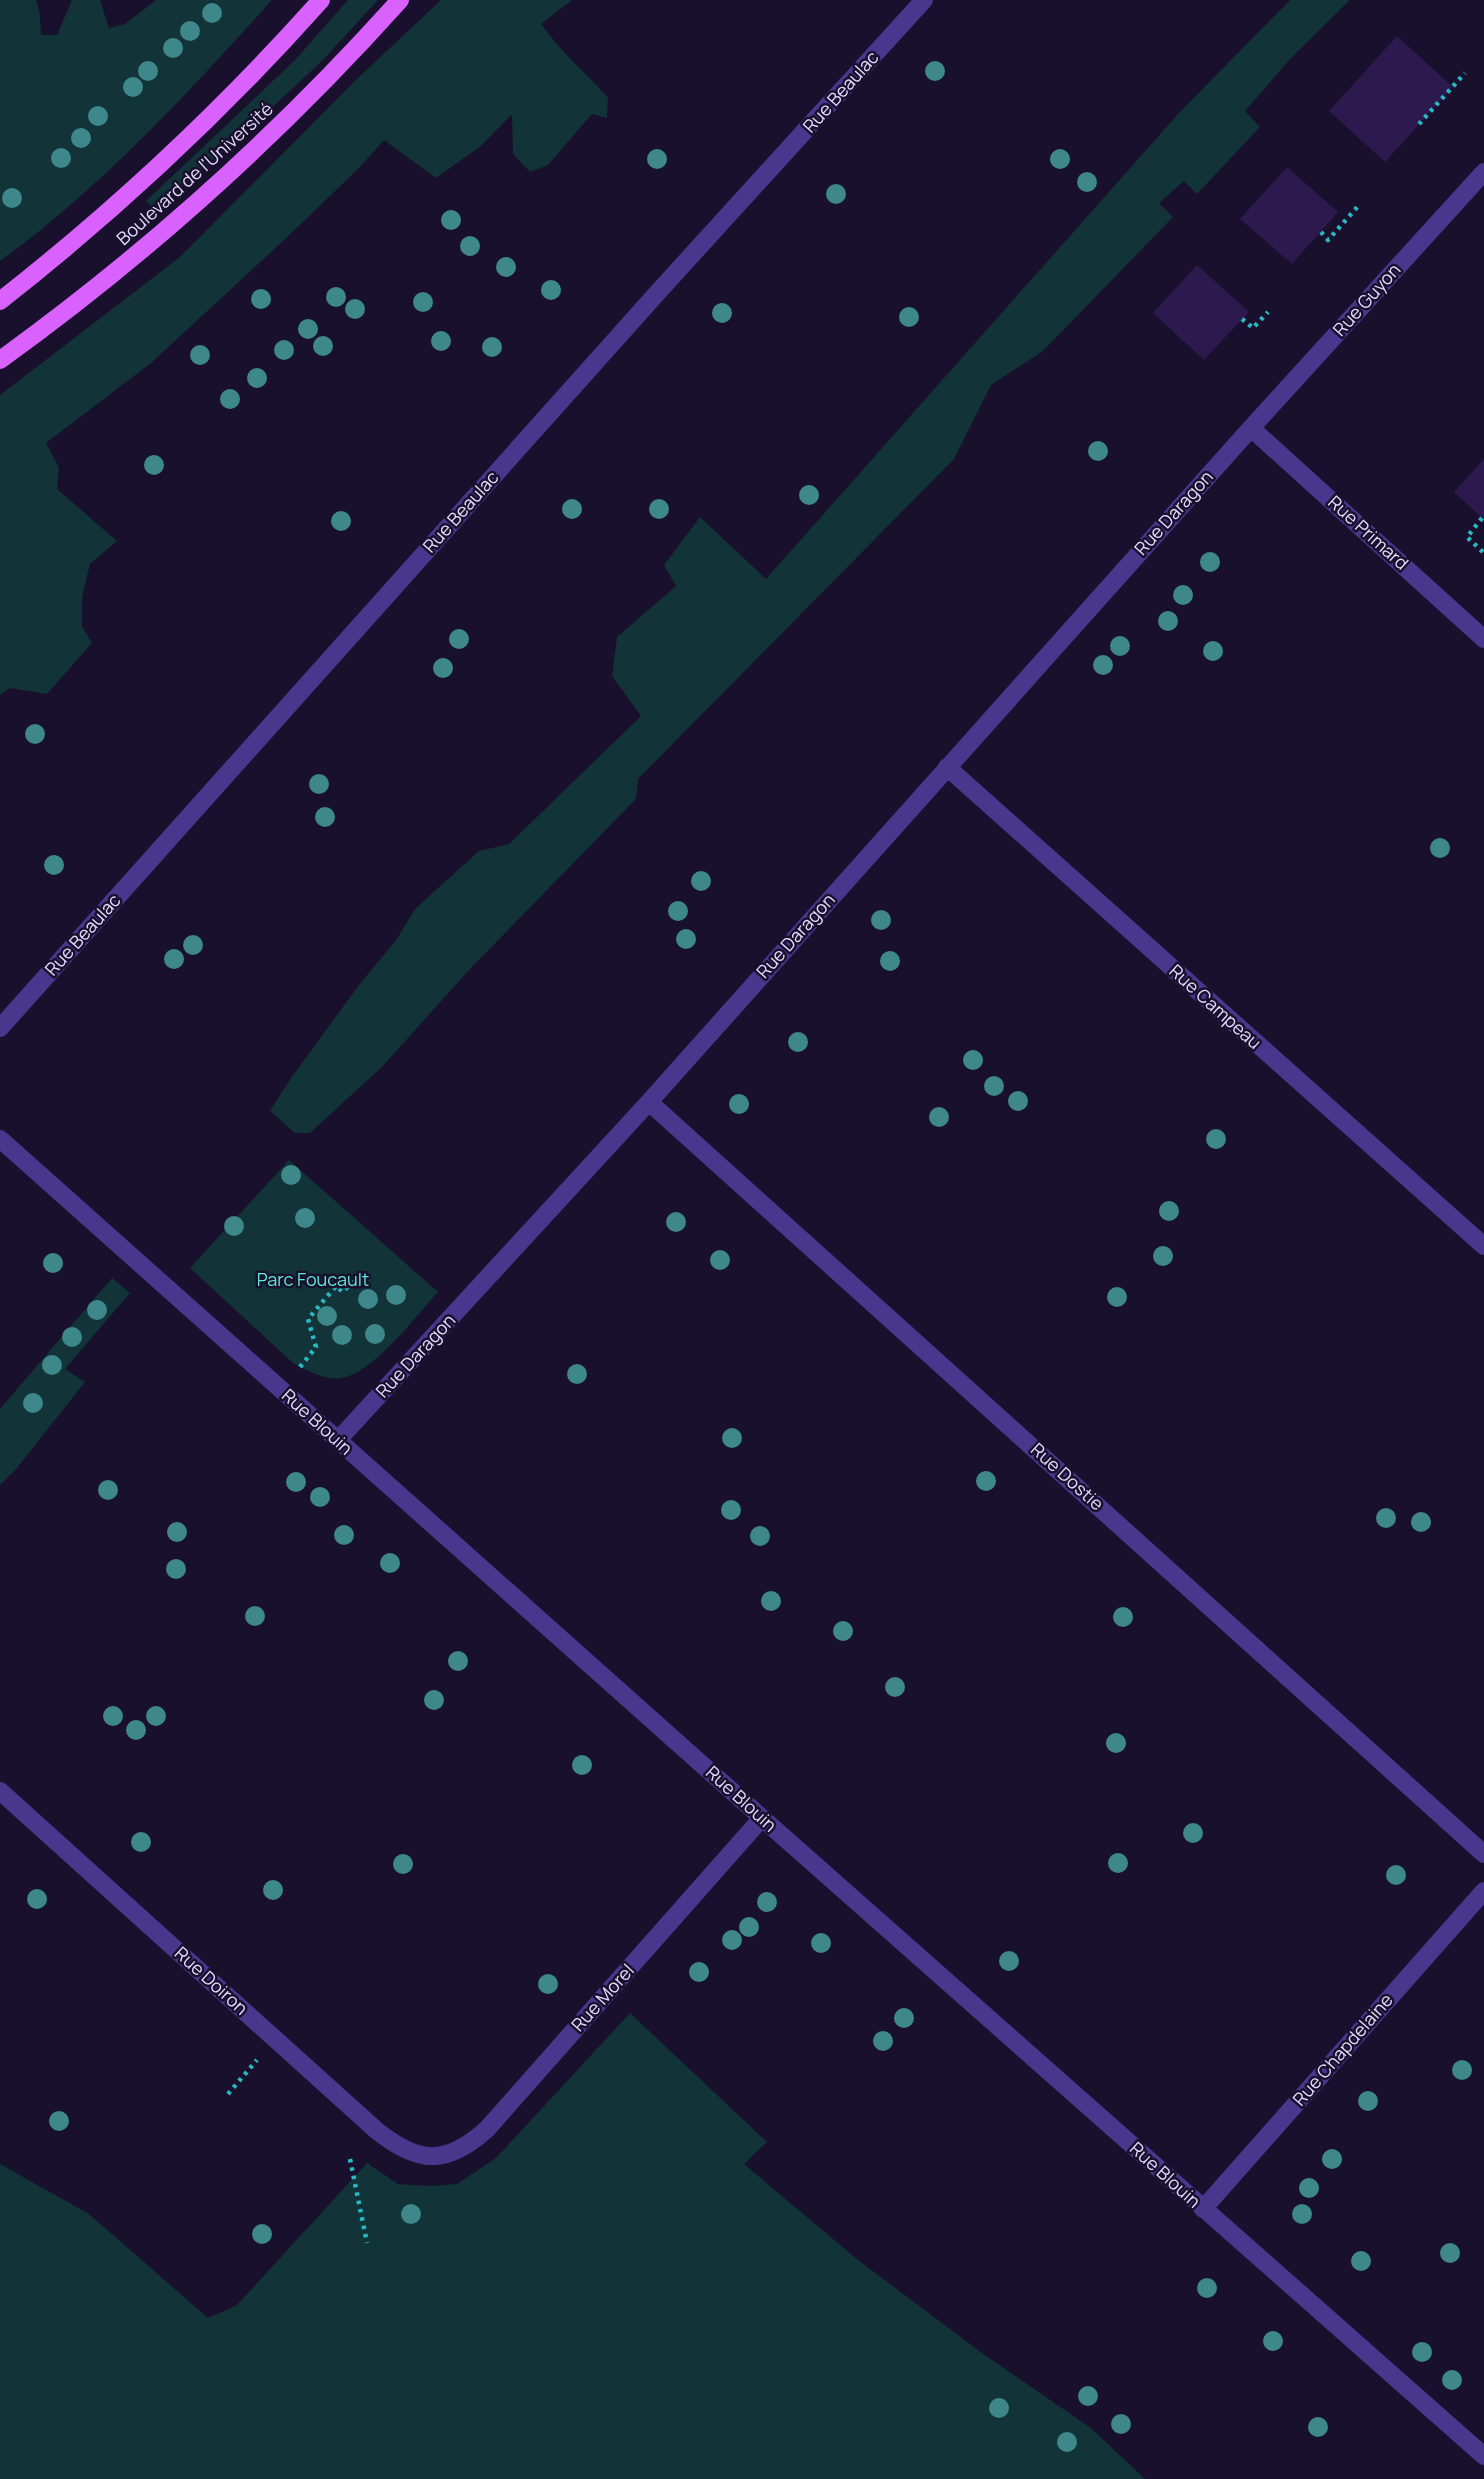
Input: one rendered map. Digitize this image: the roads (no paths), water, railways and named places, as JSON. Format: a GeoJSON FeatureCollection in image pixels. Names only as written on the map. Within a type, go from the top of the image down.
{"type":"FeatureCollection","features":[{"type":"Feature","properties":{"kind":"main road","name":"Boulevard de l'Université"},"geometry":{"type":"LineString","coordinates":[[0,301],[121,201],[197,130],[321,0]]}},
{"type":"Feature","properties":{"kind":"main road","name":"Boulevard de l'Université"},"geometry":{"type":"LineString","coordinates":[[0,360],[111,277],[215,188],[284,124],[400,0]]}},
{"type":"Feature","properties":{"kind":"street","name":"Rue Beaulac"},"geometry":{"type":"LineString","coordinates":[[0,1028],[659,291],[924,0]]}},
{"type":"Feature","properties":{"kind":"street","name":"Rue Guyon"},"geometry":{"type":"LineString","coordinates":[[1251,428],[1484,172]]}},
{"type":"Feature","properties":{"kind":"street","name":"Rue Primard"},"geometry":{"type":"LineString","coordinates":[[1251,428],[1484,639]]}},
{"type":"Feature","properties":{"kind":"street","name":"Rue Daragon"},"geometry":{"type":"LineString","coordinates":[[338,1440],[649,1102],[1251,428]]}},
{"type":"Feature","properties":{"kind":"street","name":"Rue Campeau"},"geometry":{"type":"LineString","coordinates":[[947,767],[1484,1246]]}},
{"type":"Feature","properties":{"kind":"street","name":"Rue Dostie"},"geometry":{"type":"LineString","coordinates":[[649,1102],[1484,1854]]}},
{"type":"Feature","properties":{"kind":"street","name":"Rue Blouin"},"geometry":{"type":"LineString","coordinates":[[0,1139],[1484,2456]]}},
{"type":"Feature","properties":{"kind":"street","name":"Rue Doiron"},"geometry":{"type":"LineString","coordinates":[[0,1791],[391,2142],[408,2151],[429,2156]]}},
{"type":"Feature","properties":{"kind":"street","name":"Rue Morel"},"geometry":{"type":"LineString","coordinates":[[429,2156],[449,2155],[468,2146],[487,2129],[762,1818]]}},
{"type":"Feature","properties":{"kind":"street","name":"Rue Chapdelaine"},"geometry":{"type":"LineString","coordinates":[[1203,2209],[1484,1891]]}},
{"type":"Feature","properties":{"kind":"park label","name":"Parc Foucault"},"geometry":{"type":"Point","coordinates":[313,1280]}}]}
